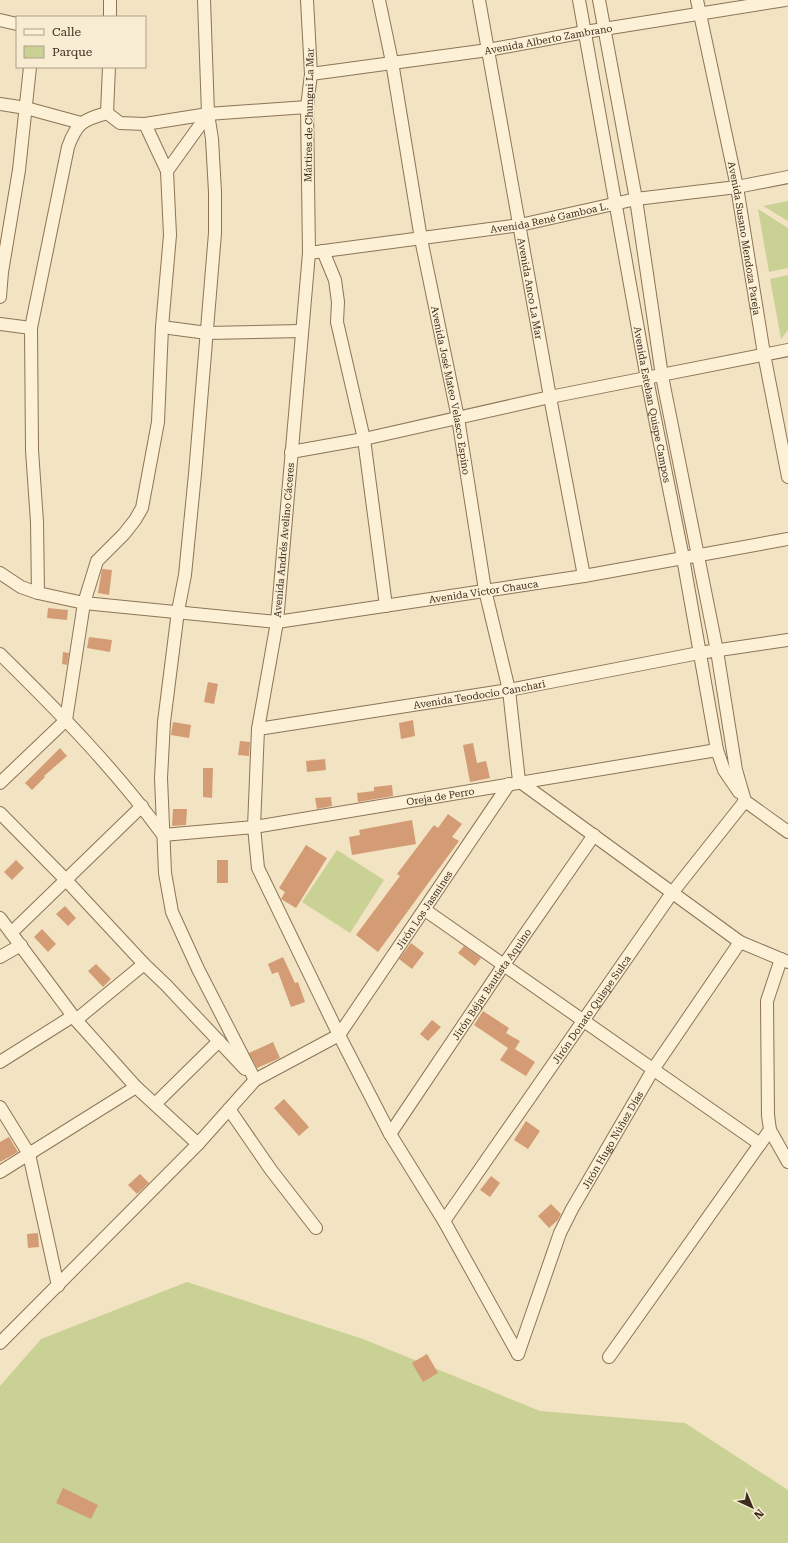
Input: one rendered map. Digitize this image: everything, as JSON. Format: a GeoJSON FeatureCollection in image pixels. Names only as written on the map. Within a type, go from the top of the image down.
{"type":"FeatureCollection","features":[{"type":"Feature","properties":{"kind":"street"},"geometry":{"type":"LineString","coordinates":[[110,0],[110,16]]}},
{"type":"Feature","properties":{"kind":"street"},"geometry":{"type":"LineString","coordinates":[[204,0],[208,114],[213,146],[215,233],[196,474],[164,722],[160,778],[166,873],[172,912],[198,969],[255,1080]]}},
{"type":"Feature","properties":{"kind":"street","name":"Mártires de Chungui La Mar"},"geometry":{"type":"LineString","coordinates":[[307,0],[311,74],[307,107],[309,253]]}},
{"type":"Feature","properties":{"kind":"street","name":"Avenida José Mateo Velasco Espino"},"geometry":{"type":"LineString","coordinates":[[379,0],[392,62],[421,238],[458,418],[485,590],[509,690],[514,783]]}},
{"type":"Feature","properties":{"kind":"street","name":"Avenida Anco La Mar"},"geometry":{"type":"LineString","coordinates":[[479,0],[550,397],[584,576]]}},
{"type":"Feature","properties":{"kind":"street","name":"Avenida Esteban Quispe Campos"},"geometry":{"type":"LineString","coordinates":[[579,0],[647,379],[683,558],[717,750],[724,770],[745,801]]}},
{"type":"Feature","properties":{"kind":"street"},"geometry":{"type":"LineString","coordinates":[[599,0],[636,199],[662,376],[717,651],[736,770],[745,801],[788,832]]}},
{"type":"Feature","properties":{"kind":"street","name":"Avenida Susano Mendoza Pareja"},"geometry":{"type":"LineString","coordinates":[[697,0],[737,187],[764,354],[788,477]]}},
{"type":"Feature","properties":{"kind":"street","name":"Avenida Alberto Zambrano"},"geometry":{"type":"LineString","coordinates":[[311,74],[488,50],[585,32],[700,15],[785,0]]}},
{"type":"Feature","properties":{"kind":"street"},"geometry":{"type":"LineString","coordinates":[[0,20],[16,24]]}},
{"type":"Feature","properties":{"kind":"street"},"geometry":{"type":"LineString","coordinates":[[0,297],[26,108],[30,68]]}},
{"type":"Feature","properties":{"kind":"street"},"geometry":{"type":"LineString","coordinates":[[107,113],[109,68]]}},
{"type":"Feature","properties":{"kind":"street"},"geometry":{"type":"LineString","coordinates":[[0,104],[26,108],[81,123]]}},
{"type":"Feature","properties":{"kind":"street"},"geometry":{"type":"LineString","coordinates":[[107,113],[120,123],[145,124],[208,114],[307,107]]}},
{"type":"Feature","properties":{"kind":"street"},"geometry":{"type":"LineString","coordinates":[[38,593],[32,450],[31,328],[68,147],[74,132],[81,123],[107,113]]}},
{"type":"Feature","properties":{"kind":"street"},"geometry":{"type":"LineString","coordinates":[[167,171],[208,114]]}},
{"type":"Feature","properties":{"kind":"street"},"geometry":{"type":"LineString","coordinates":[[0,783],[66,720],[84,603],[97,561],[124,534],[142,508],[158,422],[162,327],[170,235],[167,171],[145,124]]}},
{"type":"Feature","properties":{"kind":"street","name":"Avenida René Gamboa L."},"geometry":{"type":"LineString","coordinates":[[309,253],[520,225],[636,199],[737,187],[788,177]]}},
{"type":"Feature","properties":{"kind":"street"},"geometry":{"type":"LineString","coordinates":[[323,251],[335,280],[338,302],[337,322],[364,438],[386,606]]}},
{"type":"Feature","properties":{"kind":"street","name":"Avenida Andrés Avelino Cáceres"},"geometry":{"type":"LineString","coordinates":[[309,253],[301,331],[277,622],[258,729],[254,826],[258,868],[339,1035],[390,1134],[444,1221],[518,1354]]}},
{"type":"Feature","properties":{"kind":"street"},"geometry":{"type":"LineString","coordinates":[[0,324],[31,328]]}},
{"type":"Feature","properties":{"kind":"street"},"geometry":{"type":"LineString","coordinates":[[162,327],[207,333],[301,331]]}},
{"type":"Feature","properties":{"kind":"street"},"geometry":{"type":"LineString","coordinates":[[291,452],[364,438],[550,397],[788,350]]}},
{"type":"Feature","properties":{"kind":"street","name":"Avenida Víctor Chauca"},"geometry":{"type":"LineString","coordinates":[[0,572],[21,587],[38,593],[84,603],[178,611],[277,622],[584,576],[788,539]]}},
{"type":"Feature","properties":{"kind":"street","name":"Avenida Teodocio Canchari"},"geometry":{"type":"LineString","coordinates":[[258,729],[509,690],[699,653],[787,644]]}},
{"type":"Feature","properties":{"kind":"street"},"geometry":{"type":"LineString","coordinates":[[0,654],[66,720],[142,806],[163,835]]}},
{"type":"Feature","properties":{"kind":"street","name":"Oreja de Perro"},"geometry":{"type":"LineString","coordinates":[[163,835],[254,826],[717,750]]}},
{"type":"Feature","properties":{"kind":"street"},"geometry":{"type":"LineString","coordinates":[[514,783],[594,835],[740,942],[784,960],[767,1001],[768,1115],[770,1130],[788,1161]]}},
{"type":"Feature","properties":{"kind":"street","name":"Jirón Los Jasmines"},"geometry":{"type":"LineString","coordinates":[[339,1035],[514,783]]}},
{"type":"Feature","properties":{"kind":"street","name":"Jirón Donato Quispe Sulca"},"geometry":{"type":"LineString","coordinates":[[444,1221],[582,1020],[672,893],[745,801]]}},
{"type":"Feature","properties":{"kind":"street"},"geometry":{"type":"LineString","coordinates":[[11,932],[142,806]]}},
{"type":"Feature","properties":{"kind":"street"},"geometry":{"type":"LineString","coordinates":[[0,813],[65,879],[255,1080]]}},
{"type":"Feature","properties":{"kind":"street","name":"Jirón Béjar Bautista Aquino"},"geometry":{"type":"LineString","coordinates":[[390,1134],[503,966],[594,835]]}},
{"type":"Feature","properties":{"kind":"street"},"geometry":{"type":"LineString","coordinates":[[425,910],[503,966],[654,1068],[760,1144]]}},
{"type":"Feature","properties":{"kind":"street"},"geometry":{"type":"LineString","coordinates":[[0,918],[74,1018],[136,1087],[198,1144]]}},
{"type":"Feature","properties":{"kind":"street","name":"Jirón Hugo Núñez Días"},"geometry":{"type":"LineString","coordinates":[[518,1354],[560,1233],[654,1068],[740,942]]}},
{"type":"Feature","properties":{"kind":"street"},"geometry":{"type":"LineString","coordinates":[[0,957],[21,945]]}},
{"type":"Feature","properties":{"kind":"street"},"geometry":{"type":"LineString","coordinates":[[0,1062],[74,1018],[144,964]]}},
{"type":"Feature","properties":{"kind":"street"},"geometry":{"type":"LineString","coordinates":[[0,1343],[198,1144],[255,1080],[339,1035]]}},
{"type":"Feature","properties":{"kind":"street"},"geometry":{"type":"LineString","coordinates":[[155,1104],[219,1041]]}},
{"type":"Feature","properties":{"kind":"street"},"geometry":{"type":"LineString","coordinates":[[0,1172],[136,1087]]}},
{"type":"Feature","properties":{"kind":"street"},"geometry":{"type":"LineString","coordinates":[[0,1107],[28,1154],[58,1286]]}},
{"type":"Feature","properties":{"kind":"street"},"geometry":{"type":"LineString","coordinates":[[229,1109],[271,1170],[316,1228]]}},
{"type":"Feature","properties":{"kind":"street"},"geometry":{"type":"LineString","coordinates":[[609,1357],[770,1130]]}},
{"type":"Feature","properties":{"kind":"green space"},"geometry":{"type":"Polygon","coordinates":[[[788,201],[788,221],[763,206],[788,201]]]}},
{"type":"Feature","properties":{"kind":"green space"},"geometry":{"type":"Polygon","coordinates":[[[758,209],[788,228],[788,268],[769,272],[758,209]]]}},
{"type":"Feature","properties":{"kind":"green space"},"geometry":{"type":"Polygon","coordinates":[[[788,275],[788,330],[781,339],[770,279],[788,275]]]}},
{"type":"Feature","properties":{"kind":"green space"},"geometry":{"type":"Polygon","coordinates":[[[337,850],[384,880],[350,933],[302,902],[337,850]]]}},
{"type":"Feature","properties":{"kind":"green space"},"geometry":{"type":"Polygon","coordinates":[[[187,1282],[363,1339],[540,1411],[685,1423],[788,1490],[788,1543],[0,1543],[0,1386],[41,1339],[187,1282]]]}},
{"type":"Feature","properties":{"kind":"building"},"geometry":{"type":"Polygon","coordinates":[[[102,569],[112,570],[109,595],[98,593],[102,569]]]}},
{"type":"Feature","properties":{"kind":"building"},"geometry":{"type":"Polygon","coordinates":[[[48,608],[68,610],[67,620],[47,618],[48,608]]]}},
{"type":"Feature","properties":{"kind":"building"},"geometry":{"type":"Polygon","coordinates":[[[89,637],[112,640],[110,652],[87,648],[89,637]]]}},
{"type":"Feature","properties":{"kind":"building"},"geometry":{"type":"Polygon","coordinates":[[[63,652],[69,653],[67,665],[62,664],[63,652]]]}},
{"type":"Feature","properties":{"kind":"building"},"geometry":{"type":"Polygon","coordinates":[[[208,682],[218,684],[214,704],[204,702],[208,682]]]}},
{"type":"Feature","properties":{"kind":"building"},"geometry":{"type":"Polygon","coordinates":[[[413,720],[415,736],[401,739],[399,723],[413,720]]]}},
{"type":"Feature","properties":{"kind":"building"},"geometry":{"type":"Polygon","coordinates":[[[173,722],[191,725],[189,738],[171,735],[173,722]]]}},
{"type":"Feature","properties":{"kind":"building"},"geometry":{"type":"Polygon","coordinates":[[[240,741],[250,742],[249,756],[238,755],[240,741]]]}},
{"type":"Feature","properties":{"kind":"building"},"geometry":{"type":"Polygon","coordinates":[[[473,743],[477,763],[486,761],[490,778],[470,782],[463,745],[473,743]]]}},
{"type":"Feature","properties":{"kind":"building"},"geometry":{"type":"Polygon","coordinates":[[[60,748],[67,756],[44,776],[45,777],[32,790],[25,783],[60,748]]]}},
{"type":"Feature","properties":{"kind":"building"},"geometry":{"type":"Polygon","coordinates":[[[325,759],[326,770],[307,772],[306,761],[325,759]]]}},
{"type":"Feature","properties":{"kind":"building"},"geometry":{"type":"Polygon","coordinates":[[[203,768],[213,768],[212,798],[203,797],[203,768]]]}},
{"type":"Feature","properties":{"kind":"building"},"geometry":{"type":"Polygon","coordinates":[[[392,785],[393,796],[358,802],[357,793],[374,791],[374,787],[392,785]]]}},
{"type":"Feature","properties":{"kind":"building"},"geometry":{"type":"Polygon","coordinates":[[[331,797],[332,806],[317,809],[315,798],[331,797]]]}},
{"type":"Feature","properties":{"kind":"building"},"geometry":{"type":"Polygon","coordinates":[[[173,809],[187,809],[186,825],[172,826],[173,809]]]}},
{"type":"Feature","properties":{"kind":"building"},"geometry":{"type":"Polygon","coordinates":[[[448,814],[462,824],[452,837],[459,841],[378,952],[356,935],[400,876],[397,874],[434,825],[438,828],[448,814]]]}},
{"type":"Feature","properties":{"kind":"building"},"geometry":{"type":"Polygon","coordinates":[[[412,820],[416,844],[352,855],[349,837],[360,835],[359,830],[412,820]]]}},
{"type":"Feature","properties":{"kind":"building"},"geometry":{"type":"Polygon","coordinates":[[[306,845],[327,858],[296,908],[281,899],[285,892],[279,888],[306,845]]]}},
{"type":"Feature","properties":{"kind":"building"},"geometry":{"type":"Polygon","coordinates":[[[16,860],[24,868],[12,880],[4,872],[16,860]]]}},
{"type":"Feature","properties":{"kind":"building"},"geometry":{"type":"Polygon","coordinates":[[[217,860],[228,860],[228,883],[217,883],[217,860]]]}},
{"type":"Feature","properties":{"kind":"building"},"geometry":{"type":"Polygon","coordinates":[[[65,906],[76,918],[68,926],[56,914],[65,906]]]}},
{"type":"Feature","properties":{"kind":"building"},"geometry":{"type":"Polygon","coordinates":[[[42,929],[56,944],[48,952],[34,937],[42,929]]]}},
{"type":"Feature","properties":{"kind":"building"},"geometry":{"type":"Polygon","coordinates":[[[411,943],[424,953],[412,969],[399,959],[411,943]]]}},
{"type":"Feature","properties":{"kind":"building"},"geometry":{"type":"Polygon","coordinates":[[[464,946],[481,958],[475,966],[458,953],[464,946]]]}},
{"type":"Feature","properties":{"kind":"building"},"geometry":{"type":"Polygon","coordinates":[[[283,957],[295,983],[298,982],[305,1002],[291,1007],[278,972],[272,974],[268,964],[283,957]]]}},
{"type":"Feature","properties":{"kind":"building"},"geometry":{"type":"Polygon","coordinates":[[[96,964],[111,979],[103,987],[88,971],[96,964]]]}},
{"type":"Feature","properties":{"kind":"building"},"geometry":{"type":"Polygon","coordinates":[[[483,1011],[509,1028],[506,1033],[520,1041],[515,1049],[535,1062],[526,1076],[500,1060],[508,1048],[474,1025],[483,1011]]]}},
{"type":"Feature","properties":{"kind":"building"},"geometry":{"type":"Polygon","coordinates":[[[432,1020],[441,1027],[428,1041],[420,1034],[432,1020]]]}},
{"type":"Feature","properties":{"kind":"building"},"geometry":{"type":"Polygon","coordinates":[[[273,1042],[280,1058],[257,1068],[249,1053],[273,1042]]]}},
{"type":"Feature","properties":{"kind":"building"},"geometry":{"type":"Polygon","coordinates":[[[284,1099],[309,1127],[299,1136],[274,1108],[284,1099]]]}},
{"type":"Feature","properties":{"kind":"building"},"geometry":{"type":"Polygon","coordinates":[[[526,1121],[540,1131],[528,1149],[514,1140],[526,1121]]]}},
{"type":"Feature","properties":{"kind":"building"},"geometry":{"type":"Polygon","coordinates":[[[9,1137],[18,1152],[0,1162],[0,1142],[9,1137]]]}},
{"type":"Feature","properties":{"kind":"building"},"geometry":{"type":"Polygon","coordinates":[[[140,1174],[149,1183],[137,1194],[128,1185],[140,1174]]]}},
{"type":"Feature","properties":{"kind":"building"},"geometry":{"type":"Polygon","coordinates":[[[491,1176],[500,1183],[490,1197],[480,1190],[491,1176]]]}},
{"type":"Feature","properties":{"kind":"building"},"geometry":{"type":"Polygon","coordinates":[[[551,1204],[561,1214],[558,1220],[549,1228],[538,1216],[551,1204]]]}},
{"type":"Feature","properties":{"kind":"building"},"geometry":{"type":"Polygon","coordinates":[[[38,1233],[39,1247],[28,1248],[27,1234],[38,1233]]]}},
{"type":"Feature","properties":{"kind":"building"},"geometry":{"type":"Polygon","coordinates":[[[427,1354],[438,1373],[423,1382],[412,1363],[427,1354]]]}},
{"type":"Feature","properties":{"kind":"building"},"geometry":{"type":"Polygon","coordinates":[[[63,1488],[98,1505],[91,1519],[56,1503],[63,1488]]]}}]}
